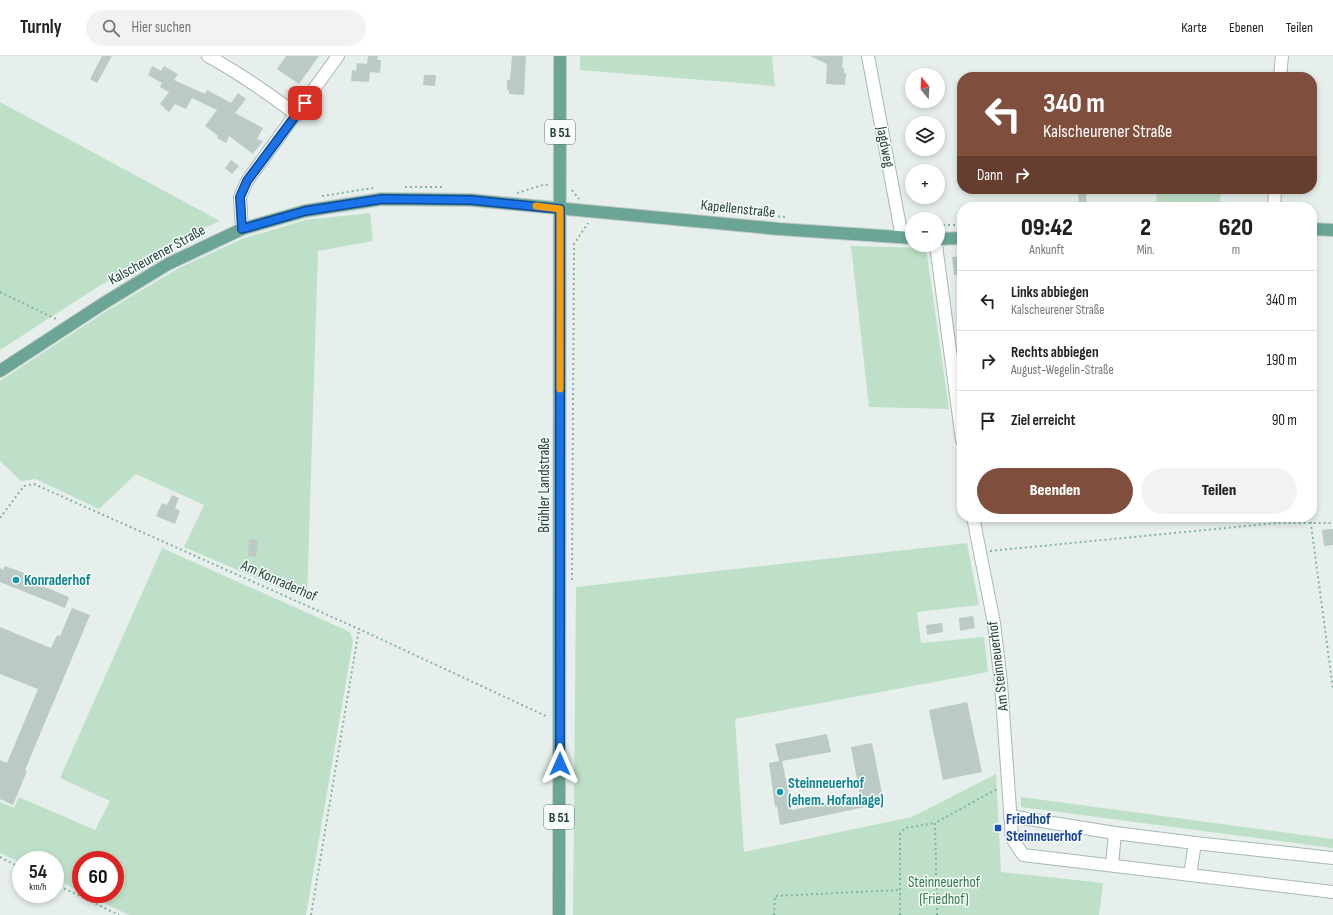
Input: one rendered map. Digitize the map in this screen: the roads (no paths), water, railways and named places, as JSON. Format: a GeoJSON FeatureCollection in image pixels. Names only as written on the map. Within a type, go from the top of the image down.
{"type":"FeatureCollection","features":[{"type":"Feature","properties":{"kind":"main road","name":"Brühler Landstraße"},"geometry":{"type":"LineString","coordinates":[[559,915],[560,56]]}},
{"type":"Feature","properties":{"kind":"main road","name":"Kalscheurener Straße"},"geometry":{"type":"LineString","coordinates":[[0,371],[104,303],[168,264],[242,229],[305,211],[382,199],[471,200],[560,209]]}},
{"type":"Feature","properties":{"kind":"main road","name":"Kapellenstraße"},"geometry":{"type":"LineString","coordinates":[[560,209],[779,229],[905,238]]}},
{"type":"Feature","properties":{"kind":"main road"},"geometry":{"type":"LineString","coordinates":[[1317,230],[1333,230]]}},
{"type":"Feature","properties":{"kind":"main road"},"geometry":{"type":"LineString","coordinates":[[945,239],[957,238]]}},
{"type":"Feature","properties":{"kind":"street"},"geometry":{"type":"LineString","coordinates":[[208,56],[264,90],[297,115]]}},
{"type":"Feature","properties":{"kind":"street"},"geometry":{"type":"LineString","coordinates":[[242,229],[240,197],[247,181],[297,115],[338,56]]}},
{"type":"Feature","properties":{"kind":"street","name":"Jagdweg"},"geometry":{"type":"LineString","coordinates":[[868,56],[905,229]]}},
{"type":"Feature","properties":{"kind":"street"},"geometry":{"type":"LineString","coordinates":[[1280,72],[1282,56]]}},
{"type":"Feature","properties":{"kind":"street"},"geometry":{"type":"LineString","coordinates":[[937,252],[957,389]]}},
{"type":"Feature","properties":{"kind":"street","name":"Am Steinneuerhof"},"geometry":{"type":"LineString","coordinates":[[973,522],[994,623],[1001,683],[1012,838],[1023,855],[1112,865]]}},
{"type":"Feature","properties":{"kind":"street"},"geometry":{"type":"LineString","coordinates":[[1010,816],[1115,833],[1333,858]]}},
{"type":"Feature","properties":{"kind":"street"},"geometry":{"type":"LineString","coordinates":[[1115,833],[1112,865],[1333,892]]}},
{"type":"Feature","properties":{"kind":"street"},"geometry":{"type":"LineString","coordinates":[[1190,875],[1195,843]]}},
{"type":"Feature","properties":{"kind":"place","name":"Konraderhof"},"geometry":{"type":"Point","coordinates":[16,580]}},
{"type":"Feature","properties":{"kind":"place","name":"Steinneuerhof (ehem. Hofanlage)"},"geometry":{"type":"Point","coordinates":[780,792]}},
{"type":"Feature","properties":{"kind":"place","name":"Friedhof Steinneuerhof"},"geometry":{"type":"Point","coordinates":[998,828]}},
{"type":"Feature","properties":{"kind":"park label","name":"Steinneuerhof (Friedhof)"},"geometry":{"type":"Point","coordinates":[944,890]}}]}
